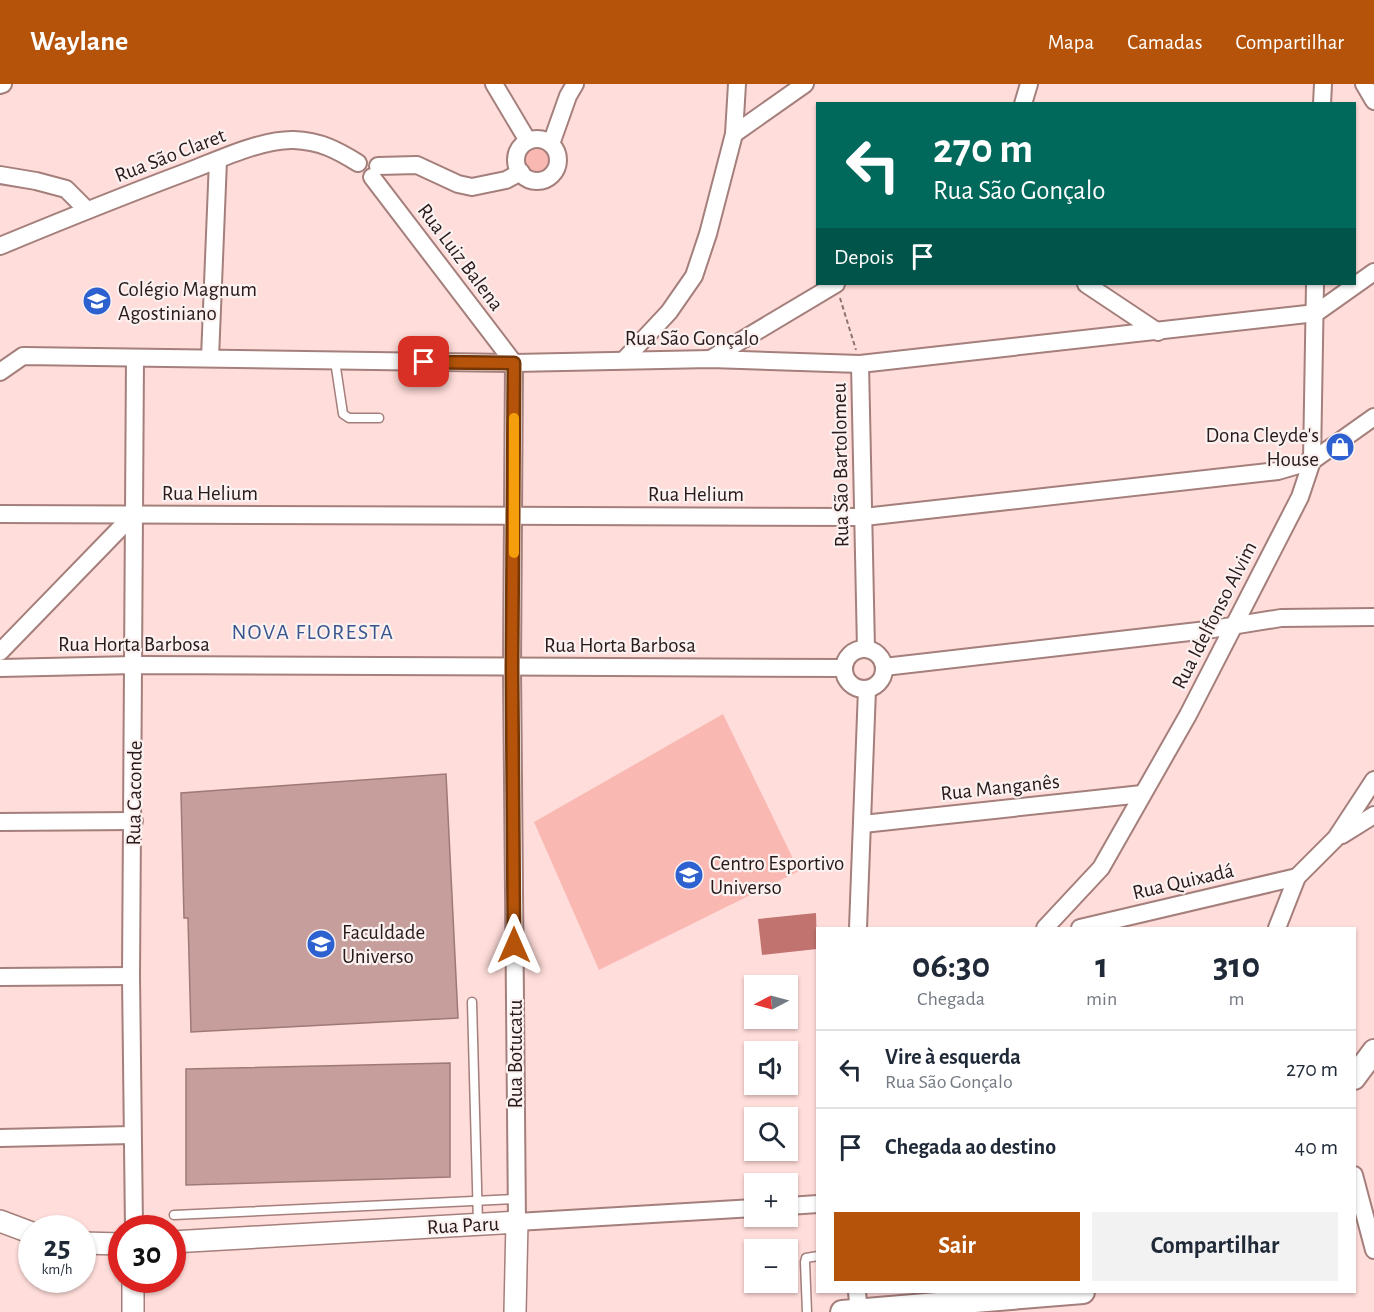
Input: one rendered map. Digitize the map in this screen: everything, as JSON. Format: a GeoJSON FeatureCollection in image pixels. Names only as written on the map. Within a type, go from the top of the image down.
{"type":"FeatureCollection","features":[{"type":"Feature","properties":{"kind":"main road"},"geometry":{"type":"LineString","coordinates":[[1356,1075],[1374,1051]]}},
{"type":"Feature","properties":{"kind":"main road"},"geometry":{"type":"LineString","coordinates":[[854,1307],[928,1300],[1064,1293]]}},
{"type":"Feature","properties":{"kind":"street"},"geometry":{"type":"LineString","coordinates":[[494,84],[528,141]]}},
{"type":"Feature","properties":{"kind":"street"},"geometry":{"type":"LineString","coordinates":[[551,144],[568,96],[575,84]]}},
{"type":"Feature","properties":{"kind":"street"},"geometry":{"type":"LineString","coordinates":[[625,359],[669,312],[694,276],[708,234],[734,134],[738,84]]}},
{"type":"Feature","properties":{"kind":"street"},"geometry":{"type":"LineString","coordinates":[[734,134],[805,84]]}},
{"type":"Feature","properties":{"kind":"street"},"geometry":{"type":"LineString","coordinates":[[1024,102],[1029,84]]}},
{"type":"Feature","properties":{"kind":"street"},"geometry":{"type":"LineString","coordinates":[[1322,102],[1323,84]]}},
{"type":"Feature","properties":{"kind":"street"},"geometry":{"type":"LineString","coordinates":[[1364,84],[1374,101]]}},
{"type":"Feature","properties":{"kind":"street"},"geometry":{"type":"LineString","coordinates":[[540,139],[551,144],[558,155],[554,173],[537,181],[520,172],[517,158],[520,148],[528,141],[540,139]]}},
{"type":"Feature","properties":{"kind":"street","name":"Rua São Claret"},"geometry":{"type":"LineString","coordinates":[[0,246],[218,160],[251,148],[291,140],[326,144],[358,163],[364,157],[371,157],[375,172]]}},
{"type":"Feature","properties":{"kind":"street"},"geometry":{"type":"LineString","coordinates":[[210,358],[218,160]]}},
{"type":"Feature","properties":{"kind":"street"},"geometry":{"type":"LineString","coordinates":[[375,172],[417,165],[459,184],[472,187],[506,180],[520,172]]}},
{"type":"Feature","properties":{"kind":"street","name":"Rua Luiz Balena"},"geometry":{"type":"LineString","coordinates":[[375,172],[514,363]]}},
{"type":"Feature","properties":{"kind":"street"},"geometry":{"type":"LineString","coordinates":[[0,176],[36,181],[66,189],[87,210]]}},
{"type":"Feature","properties":{"kind":"street","name":"Rua São Gonçalo"},"geometry":{"type":"LineString","coordinates":[[1356,285],[1374,272]]}},
{"type":"Feature","properties":{"kind":"street"},"geometry":{"type":"LineString","coordinates":[[711,359],[834,285]]}},
{"type":"Feature","properties":{"kind":"street"},"geometry":{"type":"LineString","coordinates":[[1088,285],[1158,332]]}},
{"type":"Feature","properties":{"kind":"street","name":"Rua Idelfonso Alvim"},"geometry":{"type":"LineString","coordinates":[[1047,927],[1101,868],[1188,715],[1300,497],[1312,461],[1316,285]]}},
{"type":"Feature","properties":{"kind":"street","name":"Rua São Gonçalo"},"geometry":{"type":"LineString","coordinates":[[0,372],[23,356],[514,363],[711,359],[860,364],[1316,313],[1356,285]]}},
{"type":"Feature","properties":{"kind":"street","name":"Rua Caconde"},"geometry":{"type":"LineString","coordinates":[[134,1215],[131,976],[134,821],[135,665],[132,516],[135,358]]}},
{"type":"Feature","properties":{"kind":"street","name":"Rua Botucatu"},"geometry":{"type":"LineString","coordinates":[[514,363],[512,668],[517,1199],[515,1312]]}},
{"type":"Feature","properties":{"kind":"street","name":"Rua São Bartolomeu"},"geometry":{"type":"LineString","coordinates":[[860,364],[866,649]]}},
{"type":"Feature","properties":{"kind":"street","name":"Rua Helium"},"geometry":{"type":"LineString","coordinates":[[0,514],[864,516],[1278,471],[1312,461],[1374,417]]}},
{"type":"Feature","properties":{"kind":"street"},"geometry":{"type":"LineString","coordinates":[[0,652],[132,516]]}},
{"type":"Feature","properties":{"kind":"street"},"geometry":{"type":"LineString","coordinates":[[884,667],[1281,618],[1374,617]]}},
{"type":"Feature","properties":{"kind":"street"},"geometry":{"type":"LineString","coordinates":[[866,649],[879,656],[884,667],[878,683],[867,689],[853,686],[845,675],[844,668],[849,656],[866,649]]}},
{"type":"Feature","properties":{"kind":"street","name":"Rua Horta Barbosa"},"geometry":{"type":"LineString","coordinates":[[0,668],[135,665],[844,668]]}},
{"type":"Feature","properties":{"kind":"street"},"geometry":{"type":"LineString","coordinates":[[858,927],[867,689]]}},
{"type":"Feature","properties":{"kind":"street"},"geometry":{"type":"LineString","coordinates":[[1276,927],[1297,877],[1336,838],[1374,780]]}},
{"type":"Feature","properties":{"kind":"street","name":"Rua Manganês"},"geometry":{"type":"LineString","coordinates":[[863,824],[1142,794]]}},
{"type":"Feature","properties":{"kind":"street"},"geometry":{"type":"LineString","coordinates":[[1336,838],[1374,815]]}},
{"type":"Feature","properties":{"kind":"street"},"geometry":{"type":"LineString","coordinates":[[0,822],[134,821]]}},
{"type":"Feature","properties":{"kind":"street","name":"Rua Quixadá"},"geometry":{"type":"LineString","coordinates":[[1084,927],[1297,877]]}},
{"type":"Feature","properties":{"kind":"street"},"geometry":{"type":"LineString","coordinates":[[1283,910],[1288,927]]}},
{"type":"Feature","properties":{"kind":"street"},"geometry":{"type":"LineString","coordinates":[[0,977],[131,976]]}},
{"type":"Feature","properties":{"kind":"street"},"geometry":{"type":"LineString","coordinates":[[0,1138],[132,1135]]}},
{"type":"Feature","properties":{"kind":"street"},"geometry":{"type":"LineString","coordinates":[[1356,1182],[1374,1250]]}},
{"type":"Feature","properties":{"kind":"street"},"geometry":{"type":"LineString","coordinates":[[798,1205],[816,1204]]}},
{"type":"Feature","properties":{"kind":"street","name":"Rua Paru"},"geometry":{"type":"LineString","coordinates":[[186,1241],[744,1209]]}},
{"type":"Feature","properties":{"kind":"street"},"geometry":{"type":"LineString","coordinates":[[0,1221],[18,1228]]}},
{"type":"Feature","properties":{"kind":"street"},"geometry":{"type":"LineString","coordinates":[[133,1312],[134,1293]]}},
{"type":"Feature","properties":{"kind":"lane"},"geometry":{"type":"LineString","coordinates":[[335,361],[343,414],[350,418],[379,418]]}},
{"type":"Feature","properties":{"kind":"lane"},"geometry":{"type":"LineString","coordinates":[[471,1002],[478,1224]]}},
{"type":"Feature","properties":{"kind":"lane"},"geometry":{"type":"LineString","coordinates":[[174,1215],[517,1199]]}},
{"type":"Feature","properties":{"kind":"lane"},"geometry":{"type":"LineString","coordinates":[[807,1312],[804,1262],[806,1258],[816,1256]]}},
{"type":"Feature","properties":{"kind":"path","name":"Rua São Bartolomeu"},"geometry":{"type":"LineString","coordinates":[[836,285],[860,364]]}},
{"type":"Feature","properties":{"kind":"shaded area"},"geometry":{"type":"Polygon","coordinates":[[[538,144],[549,149],[554,160],[549,171],[538,176],[527,171],[522,160],[527,149],[538,144]]]}},
{"type":"Feature","properties":{"kind":"shaded area"},"geometry":{"type":"Polygon","coordinates":[[[723,714],[799,871],[599,970],[534,822],[723,714]]]}},
{"type":"Feature","properties":{"kind":"shaded area"},"geometry":{"type":"Polygon","coordinates":[[[816,913],[816,949],[762,955],[758,919],[816,913]]]}},
{"type":"Feature","properties":{"kind":"building"},"geometry":{"type":"Polygon","coordinates":[[[446,774],[458,1018],[191,1032],[188,918],[184,918],[181,793],[446,774]]]}},
{"type":"Feature","properties":{"kind":"building"},"geometry":{"type":"Polygon","coordinates":[[[450,1063],[450,1177],[186,1185],[186,1069],[450,1063]]]}},
{"type":"Feature","properties":{"kind":"slow traffic"},"geometry":{"type":"LineString","coordinates":[[514,418],[514,553]]}},
{"type":"Feature","properties":{"kind":"place","name":"Colégio Magnum Agostiniano"},"geometry":{"type":"Point","coordinates":[97,301]}},
{"type":"Feature","properties":{"kind":"place","name":"Dona Cleyde's House"},"geometry":{"type":"Point","coordinates":[1340,447]}},
{"type":"Feature","properties":{"kind":"place","name":"Centro Esportivo Universo"},"geometry":{"type":"Point","coordinates":[689,875]}},
{"type":"Feature","properties":{"kind":"place","name":"Faculdade Universo"},"geometry":{"type":"Point","coordinates":[321,944]}},
{"type":"Feature","properties":{"kind":"district","name":"NOVA FLORESTA"},"geometry":{"type":"Point","coordinates":[313,631]}},
{"type":"Feature","properties":{"kind":"route"},"geometry":{"type":"LineString","coordinates":[[424,362],[514,363],[512,668],[514,945]]}}]}
